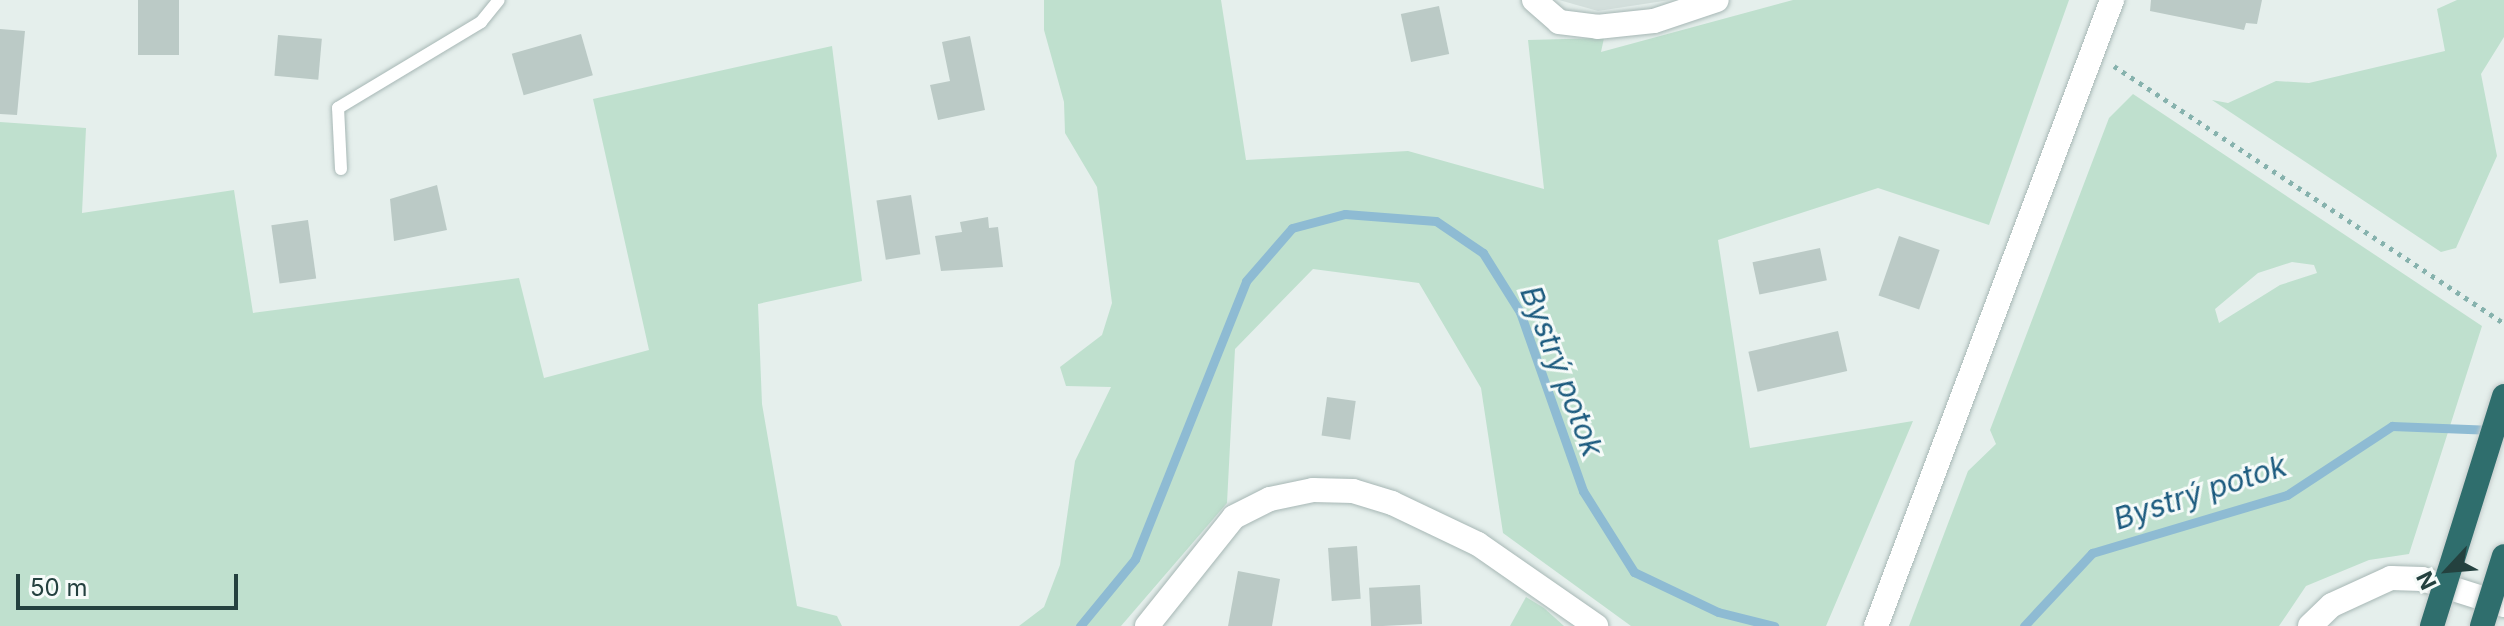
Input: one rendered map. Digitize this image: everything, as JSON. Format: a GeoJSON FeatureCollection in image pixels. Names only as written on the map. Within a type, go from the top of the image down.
{"type":"FeatureCollection","features":[{"type":"Feature","properties":{"kind":"highway"},"geometry":{"type":"LineString","coordinates":[[2432,626],[2504,396]]}},
{"type":"Feature","properties":{"kind":"highway"},"geometry":{"type":"LineString","coordinates":[[2482,626],[2504,556]]}},
{"type":"Feature","properties":{"kind":"street"},"geometry":{"type":"LineString","coordinates":[[1534,0],[1559,22],[1597,27],[1654,21],[1717,0]]}},
{"type":"Feature","properties":{"kind":"street"},"geometry":{"type":"LineString","coordinates":[[1876,626],[2112,0]]}},
{"type":"Feature","properties":{"kind":"street"},"geometry":{"type":"LineString","coordinates":[[1147,626],[1234,517],[1270,499],[1313,490],[1353,491],[1406,510],[1478,544],[1596,626]]}},
{"type":"Feature","properties":{"kind":"street"},"geometry":{"type":"LineString","coordinates":[[2310,626],[2332,605],[2391,578],[2422,579],[2504,605]]}},
{"type":"Feature","properties":{"kind":"lane"},"geometry":{"type":"LineString","coordinates":[[341,169],[338,108],[481,22],[499,0]]}},
{"type":"Feature","properties":{"kind":"path"},"geometry":{"type":"LineString","coordinates":[[2093,53],[2504,323]]}},
{"type":"Feature","properties":{"kind":"shaded area"},"geometry":{"type":"Polygon","coordinates":[[[1559,0],[1670,0],[1598,11],[1559,0]]]}},
{"type":"Feature","properties":{"kind":"green space"},"geometry":{"type":"Polygon","coordinates":[[[1044,0],[1221,0],[1246,160],[1408,151],[1544,189],[1528,40],[1604,38],[1601,52],[1793,0],[2069,0],[1989,225],[1878,188],[1718,240],[1750,448],[1913,421],[1826,626],[1631,626],[1503,533],[1481,388],[1419,283],[1313,269],[1235,349],[1227,503],[1121,626],[1019,626],[1044,607],[1060,565],[1075,461],[1111,387],[1066,386],[1060,367],[1102,335],[1112,303],[1097,187],[1065,133],[1064,102],[1044,30],[1044,0]]]}},
{"type":"Feature","properties":{"kind":"green space"},"geometry":{"type":"Polygon","coordinates":[[[2457,0],[2504,0],[2504,37],[2481,74],[2497,156],[2456,248],[2441,252],[2212,100],[2228,103],[2276,81],[2309,83],[2445,51],[2437,9],[2457,0]]]}},
{"type":"Feature","properties":{"kind":"green space"},"geometry":{"type":"Polygon","coordinates":[[[832,46],[862,281],[758,304],[762,404],[797,606],[837,616],[842,626],[0,626],[0,122],[86,128],[82,213],[234,190],[253,313],[519,278],[544,378],[649,350],[593,99],[832,46]]]}},
{"type":"Feature","properties":{"kind":"green space"},"geometry":{"type":"Polygon","coordinates":[[[2133,94],[2482,326],[2409,554],[2369,560],[2306,586],[2279,626],[1909,626],[1968,471],[1996,444],[1990,430],[2109,118],[2133,94]],[[2292,262],[2258,273],[2215,309],[2219,323],[2280,285],[2317,273],[2314,265],[2292,262]]]}},
{"type":"Feature","properties":{"kind":"green space"},"geometry":{"type":"Polygon","coordinates":[[[1526,597],[1544,608],[1564,626],[1510,626],[1526,597]]]}},
{"type":"Feature","properties":{"kind":"building"},"geometry":{"type":"Polygon","coordinates":[[[138,0],[179,0],[179,55],[138,55],[138,0]]]}},
{"type":"Feature","properties":{"kind":"building"},"geometry":{"type":"Polygon","coordinates":[[[2151,0],[2262,0],[2257,24],[2246,23],[2244,30],[2150,11],[2151,0]]]}},
{"type":"Feature","properties":{"kind":"building"},"geometry":{"type":"Polygon","coordinates":[[[1439,6],[1449,54],[1411,62],[1401,14],[1439,6]]]}},
{"type":"Feature","properties":{"kind":"building"},"geometry":{"type":"Polygon","coordinates":[[[0,29],[25,31],[17,115],[0,114],[0,29]]]}},
{"type":"Feature","properties":{"kind":"building"},"geometry":{"type":"Polygon","coordinates":[[[581,34],[593,75],[524,95],[512,54],[581,34]]]}},
{"type":"Feature","properties":{"kind":"building"},"geometry":{"type":"Polygon","coordinates":[[[278,35],[322,39],[318,80],[274,76],[278,35]]]}},
{"type":"Feature","properties":{"kind":"building"},"geometry":{"type":"Polygon","coordinates":[[[970,36],[985,110],[938,120],[930,85],[950,81],[942,42],[970,36]]]}},
{"type":"Feature","properties":{"kind":"building"},"geometry":{"type":"Polygon","coordinates":[[[437,185],[447,230],[394,241],[390,199],[437,185]]]}},
{"type":"Feature","properties":{"kind":"building"},"geometry":{"type":"Polygon","coordinates":[[[911,195],[920,254],[886,260],[876,200],[911,195]]]}},
{"type":"Feature","properties":{"kind":"building"},"geometry":{"type":"Polygon","coordinates":[[[988,217],[989,228],[998,227],[1003,267],[941,271],[935,236],[962,232],[960,222],[988,217]]]}},
{"type":"Feature","properties":{"kind":"building"},"geometry":{"type":"Polygon","coordinates":[[[308,220],[316,278],[280,284],[271,225],[308,220]]]}},
{"type":"Feature","properties":{"kind":"building"},"geometry":{"type":"Polygon","coordinates":[[[1899,236],[1940,250],[1919,310],[1878,296],[1899,236]]]}},
{"type":"Feature","properties":{"kind":"building"},"geometry":{"type":"Polygon","coordinates":[[[1820,248],[1827,280],[1759,295],[1753,262],[1820,248]]]}},
{"type":"Feature","properties":{"kind":"building"},"geometry":{"type":"Polygon","coordinates":[[[1838,331],[1847,371],[1758,392],[1748,352],[1838,331]]]}},
{"type":"Feature","properties":{"kind":"building"},"geometry":{"type":"Polygon","coordinates":[[[1327,397],[1356,401],[1350,440],[1322,436],[1327,397]]]}},
{"type":"Feature","properties":{"kind":"building"},"geometry":{"type":"Polygon","coordinates":[[[1357,546],[1361,599],[1332,601],[1328,548],[1357,546]]]}},
{"type":"Feature","properties":{"kind":"building"},"geometry":{"type":"Polygon","coordinates":[[[1238,571],[1280,579],[1272,626],[1228,626],[1238,571]]]}},
{"type":"Feature","properties":{"kind":"building"},"geometry":{"type":"Polygon","coordinates":[[[1420,585],[1422,624],[1371,626],[1369,588],[1420,585]]]}},
{"type":"Feature","properties":{"kind":"waterway","name":"Bystrý potok"},"geometry":{"type":"LineString","coordinates":[[1080,626],[1135,559],[1246,281],[1292,228],[1345,214],[1436,221],[1483,253],[1520,312],[1583,491],[1634,572],[1718,612],[1774,626]]}},
{"type":"Feature","properties":{"kind":"waterway","name":"Bystrý potok"},"geometry":{"type":"LineString","coordinates":[[2024,626],[2092,553],[2287,495],[2392,426],[2493,430]]}}]}
